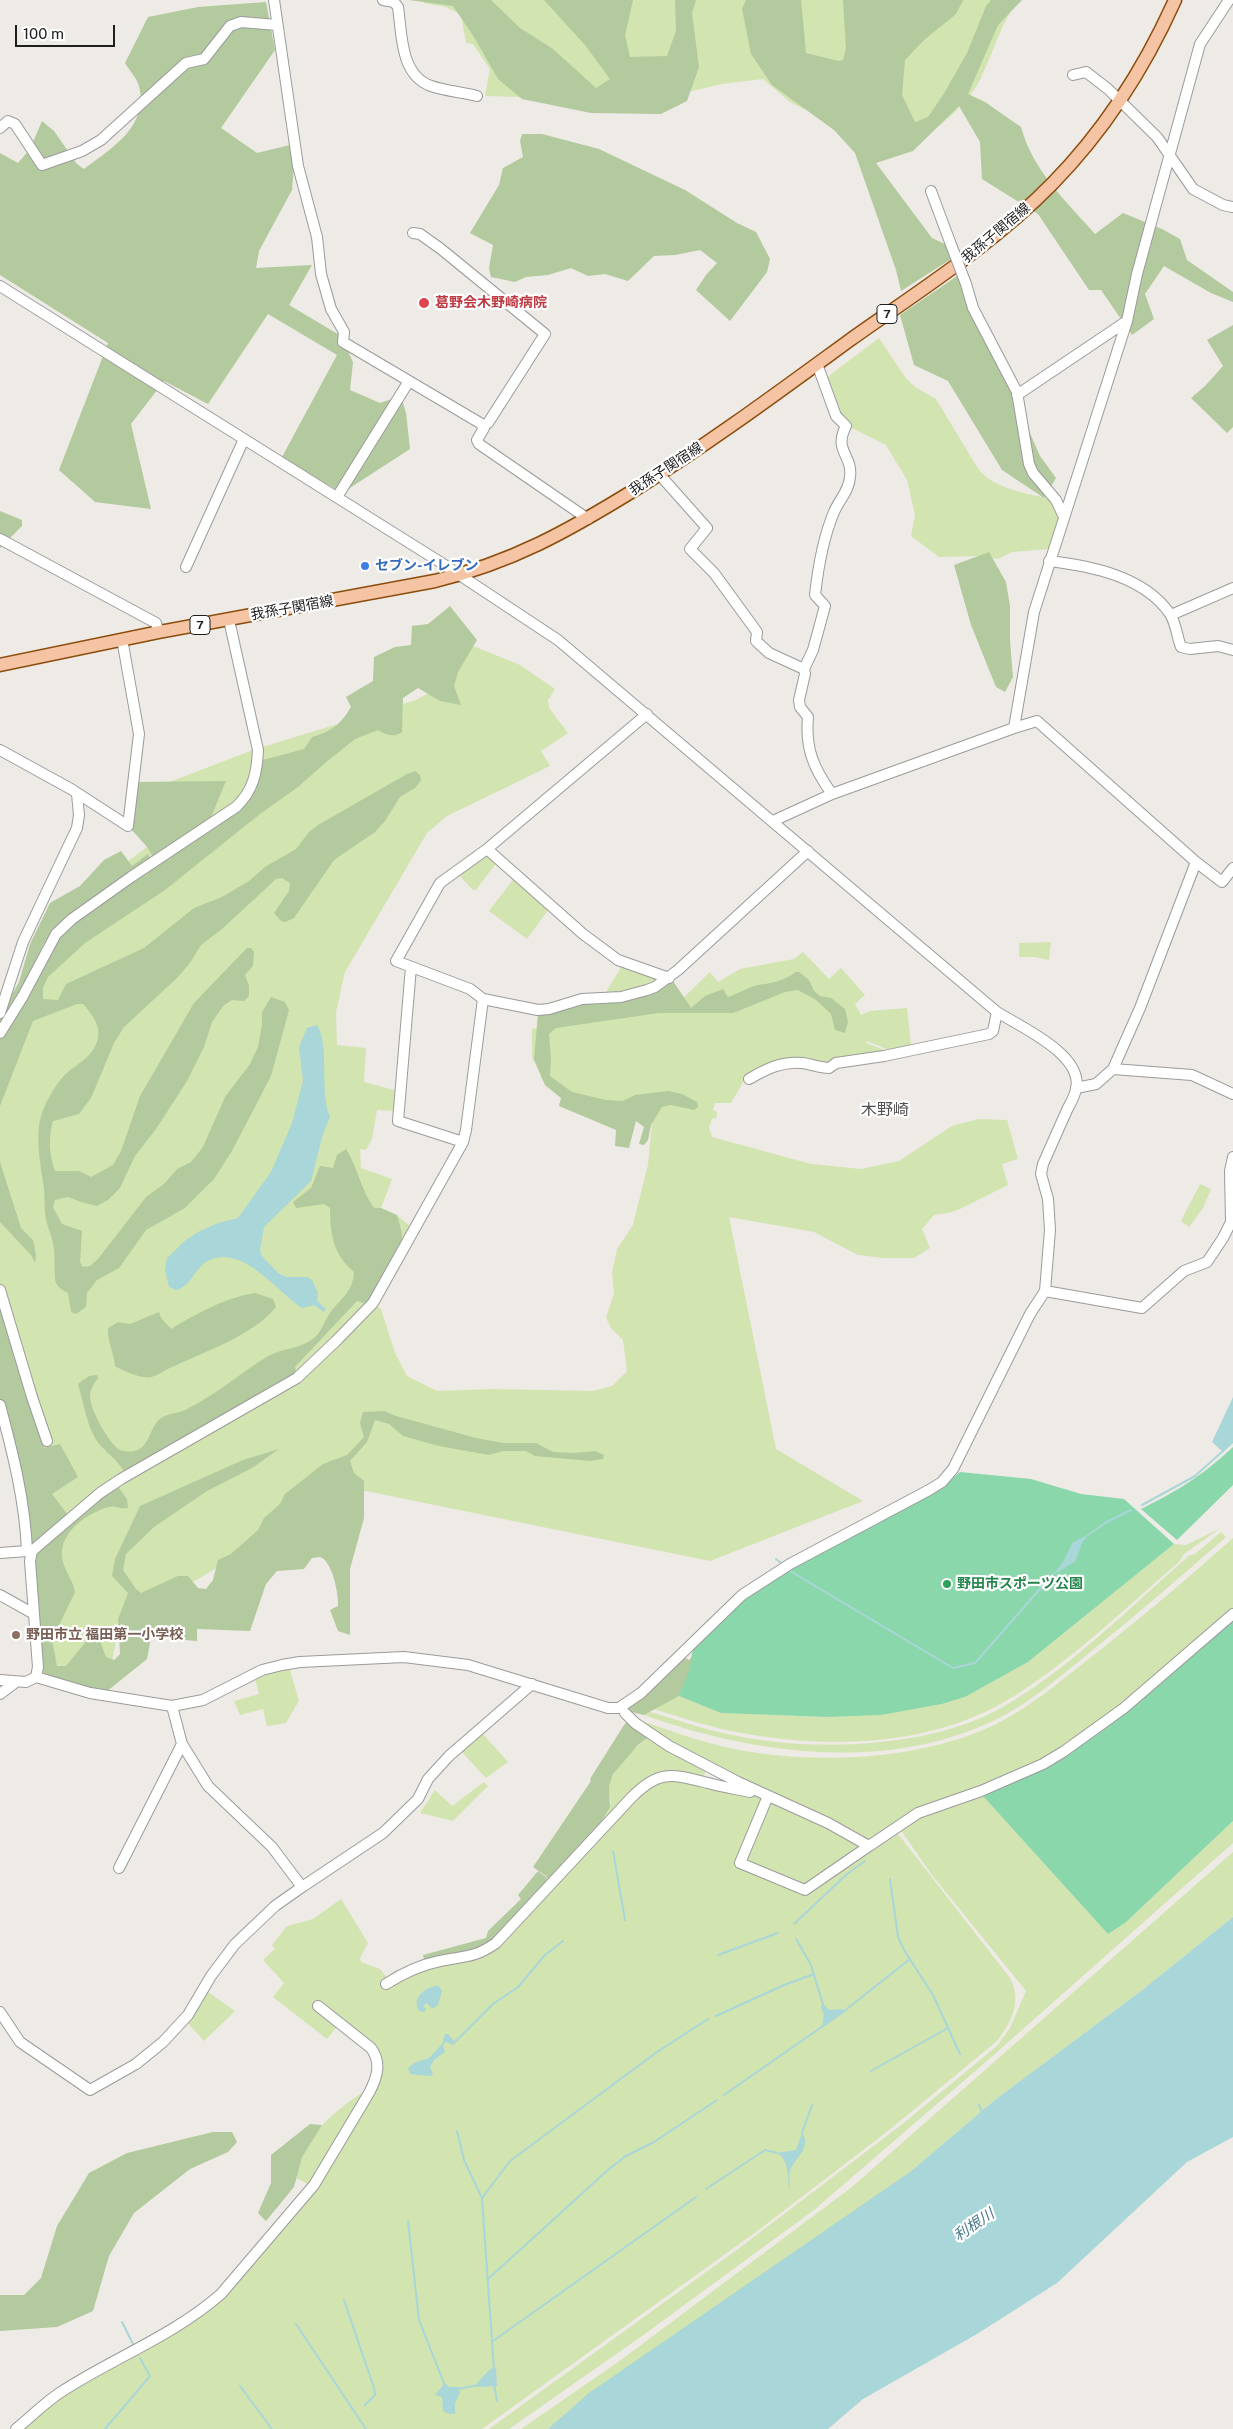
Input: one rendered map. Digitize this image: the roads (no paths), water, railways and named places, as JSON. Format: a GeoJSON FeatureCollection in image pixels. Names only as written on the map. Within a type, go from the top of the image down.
{"type":"FeatureCollection","features":[{"type":"Feature","properties":{"kind":"main road","name":"我孫子関宿線"},"geometry":{"type":"LineString","coordinates":[[0,665],[122,639],[459,575],[525,552],[588,518],[660,474],[964,260],[1009,224],[1058,177],[1119,101],[1151,50],[1175,0]]}},
{"type":"Feature","properties":{"kind":"street"},"geometry":{"type":"LineString","coordinates":[[274,0],[298,166],[317,238],[321,274],[331,309],[344,332],[343,342],[483,426]]}},
{"type":"Feature","properties":{"kind":"street"},"geometry":{"type":"LineString","coordinates":[[383,0],[394,2],[398,7],[406,61],[421,80],[429,85],[477,96]]}},
{"type":"Feature","properties":{"kind":"street"},"geometry":{"type":"LineString","coordinates":[[1014,728],[1034,612],[1127,321],[1137,274],[1200,44],[1229,0]]}},
{"type":"Feature","properties":{"kind":"street"},"geometry":{"type":"LineString","coordinates":[[0,128],[8,121],[15,124],[42,165],[82,151],[101,140],[186,63],[204,59],[230,26],[241,22],[277,25]]}},
{"type":"Feature","properties":{"kind":"street"},"geometry":{"type":"LineString","coordinates":[[1073,75],[1086,72],[1108,89],[1157,137],[1193,190],[1223,205],[1232,207]]}},
{"type":"Feature","properties":{"kind":"street"},"geometry":{"type":"LineString","coordinates":[[931,191],[974,308],[1017,395],[1029,464],[1033,474],[1056,500],[1064,517]]}},
{"type":"Feature","properties":{"kind":"street"},"geometry":{"type":"LineString","coordinates":[[413,232],[420,234],[441,249],[545,334],[488,423],[483,426],[477,440],[479,444],[588,518]]}},
{"type":"Feature","properties":{"kind":"street"},"geometry":{"type":"LineString","coordinates":[[0,286],[337,497],[558,640],[997,1012],[1039,1037],[1071,1062],[1076,1074],[1076,1088],[1043,1164],[1042,1174],[1050,1210],[1045,1291],[1030,1314],[953,1469],[942,1482],[790,1564],[742,1595],[622,1711]]}},
{"type":"Feature","properties":{"kind":"street"},"geometry":{"type":"LineString","coordinates":[[1017,395],[1127,321]]}},
{"type":"Feature","properties":{"kind":"street"},"geometry":{"type":"LineString","coordinates":[[817,364],[836,416],[846,426],[840,442],[851,476],[847,491],[834,512],[819,564],[815,595],[825,606],[813,650],[804,669],[805,674],[799,700],[800,707],[808,717],[806,736],[809,750],[817,771],[832,794]]}},
{"type":"Feature","properties":{"kind":"street"},"geometry":{"type":"LineString","coordinates":[[337,497],[409,381]]}},
{"type":"Feature","properties":{"kind":"street"},"geometry":{"type":"LineString","coordinates":[[186,567],[244,439]]}},
{"type":"Feature","properties":{"kind":"street"},"geometry":{"type":"LineString","coordinates":[[660,474],[707,528],[690,549],[714,573],[757,632],[756,640],[769,653],[804,669]]}},
{"type":"Feature","properties":{"kind":"street"},"geometry":{"type":"LineString","coordinates":[[0,539],[156,623],[159,632]]}},
{"type":"Feature","properties":{"kind":"street"},"geometry":{"type":"LineString","coordinates":[[1049,561],[1110,572],[1153,595],[1171,615],[1182,647],[1190,649],[1218,646],[1233,650]]}},
{"type":"Feature","properties":{"kind":"street"},"geometry":{"type":"LineString","coordinates":[[1171,615],[1233,588]]}},
{"type":"Feature","properties":{"kind":"street"},"geometry":{"type":"LineString","coordinates":[[0,1033],[23,996],[56,934],[72,919],[236,807],[247,797],[258,767],[258,750],[229,620]]}},
{"type":"Feature","properties":{"kind":"street"},"geometry":{"type":"LineString","coordinates":[[0,750],[128,826],[139,734],[122,639]]}},
{"type":"Feature","properties":{"kind":"street"},"geometry":{"type":"LineString","coordinates":[[647,714],[486,849],[440,883],[396,961],[470,989],[483,999],[538,1010],[549,1009],[582,999],[620,997],[655,987],[669,978],[808,851]]}},
{"type":"Feature","properties":{"kind":"street"},"geometry":{"type":"LineString","coordinates":[[773,821],[832,794],[1037,721],[1196,862],[1222,882],[1232,872]]}},
{"type":"Feature","properties":{"kind":"street"},"geometry":{"type":"LineString","coordinates":[[0,1013],[23,942],[77,828],[79,815],[77,794]]}},
{"type":"Feature","properties":{"kind":"street"},"geometry":{"type":"LineString","coordinates":[[486,849],[583,934],[618,960],[669,978]]}},
{"type":"Feature","properties":{"kind":"street"},"geometry":{"type":"LineString","coordinates":[[1076,1088],[1096,1084],[1113,1069],[1140,1008],[1196,862]]}},
{"type":"Feature","properties":{"kind":"street"},"geometry":{"type":"LineString","coordinates":[[412,967],[398,1121],[463,1142]]}},
{"type":"Feature","properties":{"kind":"street"},"geometry":{"type":"LineString","coordinates":[[0,1553],[29,1553],[100,1493],[194,1435],[297,1378],[374,1304],[463,1142],[483,999]]}},
{"type":"Feature","properties":{"kind":"street"},"geometry":{"type":"LineString","coordinates":[[749,1079],[766,1068],[785,1063],[802,1063],[829,1068],[836,1063],[884,1056],[989,1034],[993,1031],[997,1012]]}},
{"type":"Feature","properties":{"kind":"street"},"geometry":{"type":"LineString","coordinates":[[1113,1069],[1192,1075],[1233,1094]]}},
{"type":"Feature","properties":{"kind":"street"},"geometry":{"type":"LineString","coordinates":[[1045,1291],[1142,1308],[1184,1271],[1207,1262],[1223,1238],[1230,1222],[1230,1171],[1233,1157]]}},
{"type":"Feature","properties":{"kind":"street"},"geometry":{"type":"LineString","coordinates":[[0,1290],[47,1441]]}},
{"type":"Feature","properties":{"kind":"street"},"geometry":{"type":"LineString","coordinates":[[0,1405],[17,1469],[26,1520],[37,1672]]}},
{"type":"Feature","properties":{"kind":"street"},"geometry":{"type":"LineString","coordinates":[[0,1595],[34,1614]]}},
{"type":"Feature","properties":{"kind":"street"},"geometry":{"type":"LineString","coordinates":[[768,1796],[740,1863],[805,1890],[918,1813],[981,1791],[1043,1764],[1064,1752],[1124,1708],[1233,1614]]}},
{"type":"Feature","properties":{"kind":"street"},"geometry":{"type":"LineString","coordinates":[[37,1672],[90,1694],[172,1706],[203,1700],[262,1670],[300,1662],[404,1657],[468,1665],[622,1711],[639,1718]]}},
{"type":"Feature","properties":{"kind":"street"},"geometry":{"type":"LineString","coordinates":[[0,1680],[26,1682],[37,1672]]}},
{"type":"Feature","properties":{"kind":"street"},"geometry":{"type":"LineString","coordinates":[[0,1694],[16,1682]]}},
{"type":"Feature","properties":{"kind":"street"},"geometry":{"type":"LineString","coordinates":[[0,2012],[20,2042],[90,2090],[136,2064],[163,2042],[188,2015],[210,1976],[235,1944],[275,1906],[383,1833],[418,1799],[428,1778],[449,1756],[532,1684]]}},
{"type":"Feature","properties":{"kind":"street"},"geometry":{"type":"LineString","coordinates":[[172,1706],[182,1744],[208,1786],[272,1847],[302,1887]]}},
{"type":"Feature","properties":{"kind":"street"},"geometry":{"type":"LineString","coordinates":[[622,1711],[656,1738],[707,1766],[768,1796],[828,1822],[869,1846]]}},
{"type":"Feature","properties":{"kind":"street"},"geometry":{"type":"LineString","coordinates":[[119,1868],[182,1744]]}},
{"type":"Feature","properties":{"kind":"street"},"geometry":{"type":"LineString","coordinates":[[703,1782],[706,1779],[707,1766]]}},
{"type":"Feature","properties":{"kind":"street"},"geometry":{"type":"LineString","coordinates":[[386,1984],[403,1973],[428,1964],[474,1956],[496,1943],[645,1784],[656,1778],[668,1775],[683,1776],[768,1796]]}},
{"type":"Feature","properties":{"kind":"street"},"geometry":{"type":"LineString","coordinates":[[16,2429],[43,2404],[62,2391],[180,2326],[204,2309],[221,2294],[314,2186],[369,2093],[376,2079],[378,2066],[376,2056],[371,2048],[318,2006]]}},
{"type":"Feature","properties":{"kind":"water"},"geometry":{"type":"Polygon","coordinates":[[[317,1025],[323,1044],[325,1094],[330,1117],[323,1134],[311,1181],[264,1227],[260,1250],[262,1256],[278,1273],[286,1277],[307,1277],[312,1280],[318,1293],[317,1301],[326,1309],[324,1312],[314,1305],[302,1308],[256,1270],[243,1262],[230,1258],[216,1258],[203,1264],[180,1289],[176,1290],[169,1287],[165,1270],[167,1258],[186,1240],[198,1232],[218,1223],[238,1218],[271,1172],[292,1123],[303,1081],[299,1047],[307,1028],[317,1025]]]}},
{"type":"Feature","properties":{"kind":"water"},"geometry":{"type":"Polygon","coordinates":[[[1233,1397],[1233,1442],[1223,1452],[1212,1442],[1233,1397]]]}},
{"type":"Feature","properties":{"kind":"water"},"geometry":{"type":"Polygon","coordinates":[[[1089,1534],[1082,1543],[1076,1561],[1053,1575],[1064,1560],[1072,1543],[1089,1534]]]}},
{"type":"Feature","properties":{"kind":"water","name":"利根川"},"geometry":{"type":"Polygon","coordinates":[[[1233,1917],[1233,2137],[1187,2162],[1057,2283],[977,2334],[863,2399],[828,2429],[548,2429],[589,2393],[910,2172],[996,2099],[1141,1991],[1233,1917]]]}},
{"type":"Feature","properties":{"kind":"water"},"geometry":{"type":"Polygon","coordinates":[[[438,1985],[442,1991],[438,2005],[432,2009],[427,2003],[423,2006],[426,2009],[424,2012],[419,2011],[417,2006],[418,1997],[428,1988],[438,1985]]]}},
{"type":"Feature","properties":{"kind":"water"},"geometry":{"type":"Polygon","coordinates":[[[824,2005],[829,2010],[842,2009],[845,2012],[822,2028],[824,2015],[821,2007],[824,2005]]]}},
{"type":"Feature","properties":{"kind":"water"},"geometry":{"type":"Polygon","coordinates":[[[445,2034],[448,2034],[455,2042],[454,2045],[446,2042],[443,2045],[445,2052],[434,2060],[430,2067],[433,2074],[431,2076],[410,2074],[408,2068],[414,2063],[429,2058],[442,2044],[445,2034]]]}},
{"type":"Feature","properties":{"kind":"water"},"geometry":{"type":"Polygon","coordinates":[[[802,2133],[805,2138],[804,2148],[790,2171],[789,2189],[786,2164],[777,2153],[796,2150],[802,2133]]]}},
{"type":"Feature","properties":{"kind":"water"},"geometry":{"type":"Polygon","coordinates":[[[496,2368],[497,2386],[477,2387],[477,2383],[490,2369],[496,2368]]]}},
{"type":"Feature","properties":{"kind":"water"},"geometry":{"type":"Polygon","coordinates":[[[445,2383],[449,2387],[458,2387],[460,2393],[455,2403],[455,2414],[443,2411],[442,2397],[435,2395],[445,2383]]]}},
{"type":"Feature","properties":{"kind":"waterway"},"geometry":{"type":"LineString","coordinates":[[1142,1505],[1195,1476],[1233,1442]]}},
{"type":"Feature","properties":{"kind":"waterway"},"geometry":{"type":"LineString","coordinates":[[1088,1535],[1105,1523],[1131,1510]]}},
{"type":"Feature","properties":{"kind":"waterway"},"geometry":{"type":"LineString","coordinates":[[776,1559],[781,1563]]}},
{"type":"Feature","properties":{"kind":"waterway"},"geometry":{"type":"LineString","coordinates":[[790,1571],[953,1668],[975,1663],[1053,1574]]}},
{"type":"Feature","properties":{"kind":"waterway"},"geometry":{"type":"LineString","coordinates":[[613,1851],[625,1920]]}},
{"type":"Feature","properties":{"kind":"waterway"},"geometry":{"type":"LineString","coordinates":[[794,1924],[847,1874],[865,1861]]}},
{"type":"Feature","properties":{"kind":"waterway"},"geometry":{"type":"LineString","coordinates":[[890,1879],[898,1937],[904,1950],[933,1995],[960,2054]]}},
{"type":"Feature","properties":{"kind":"waterway"},"geometry":{"type":"LineString","coordinates":[[718,1955],[778,1933]]}},
{"type":"Feature","properties":{"kind":"waterway"},"geometry":{"type":"LineString","coordinates":[[796,1939],[811,1965],[824,2008]]}},
{"type":"Feature","properties":{"kind":"waterway"},"geometry":{"type":"LineString","coordinates":[[455,2042],[493,2004],[518,1987],[545,1955],[563,1941]]}},
{"type":"Feature","properties":{"kind":"waterway"},"geometry":{"type":"LineString","coordinates":[[843,2012],[910,1959]]}},
{"type":"Feature","properties":{"kind":"waterway"},"geometry":{"type":"LineString","coordinates":[[716,2016],[784,1985],[814,1974]]}},
{"type":"Feature","properties":{"kind":"waterway"},"geometry":{"type":"LineString","coordinates":[[482,2198],[510,2161],[657,2052],[708,2019]]}},
{"type":"Feature","properties":{"kind":"waterway"},"geometry":{"type":"LineString","coordinates":[[724,2095],[823,2026]]}},
{"type":"Feature","properties":{"kind":"waterway"},"geometry":{"type":"LineString","coordinates":[[871,2071],[948,2028]]}},
{"type":"Feature","properties":{"kind":"waterway"},"geometry":{"type":"LineString","coordinates":[[488,2279],[609,2169],[626,2156],[654,2142],[717,2100]]}},
{"type":"Feature","properties":{"kind":"waterway"},"geometry":{"type":"LineString","coordinates":[[802,2133],[812,2105]]}},
{"type":"Feature","properties":{"kind":"waterway"},"geometry":{"type":"LineString","coordinates":[[979,2105],[982,2112]]}},
{"type":"Feature","properties":{"kind":"waterway"},"geometry":{"type":"LineString","coordinates":[[457,2131],[464,2160],[482,2198],[494,2370]]}},
{"type":"Feature","properties":{"kind":"waterway"},"geometry":{"type":"LineString","coordinates":[[706,2189],[765,2150],[777,2153]]}},
{"type":"Feature","properties":{"kind":"waterway"},"geometry":{"type":"LineString","coordinates":[[493,2341],[696,2197]]}},
{"type":"Feature","properties":{"kind":"waterway"},"geometry":{"type":"LineString","coordinates":[[408,2221],[419,2320],[445,2386]]}},
{"type":"Feature","properties":{"kind":"waterway"},"geometry":{"type":"LineString","coordinates":[[344,2300],[374,2388],[375,2395],[365,2405]]}},
{"type":"Feature","properties":{"kind":"waterway"},"geometry":{"type":"LineString","coordinates":[[122,2322],[133,2344]]}},
{"type":"Feature","properties":{"kind":"waterway"},"geometry":{"type":"LineString","coordinates":[[296,2324],[366,2429]]}},
{"type":"Feature","properties":{"kind":"waterway"},"geometry":{"type":"LineString","coordinates":[[105,2429],[150,2376],[140,2358]]}},
{"type":"Feature","properties":{"kind":"waterway"},"geometry":{"type":"LineString","coordinates":[[457,2389],[479,2385]]}},
{"type":"Feature","properties":{"kind":"waterway"},"geometry":{"type":"LineString","coordinates":[[494,2385],[497,2401]]}},
{"type":"Feature","properties":{"kind":"waterway"},"geometry":{"type":"LineString","coordinates":[[240,2386],[272,2429]]}},
{"type":"Feature","properties":{"kind":"place","name":"葛野会木野崎病院"},"geometry":{"type":"Point","coordinates":[424,303]}},
{"type":"Feature","properties":{"kind":"place","name":"セブン-イレブン"},"geometry":{"type":"Point","coordinates":[365,566]}},
{"type":"Feature","properties":{"kind":"place","name":"野田市スポーツ公園"},"geometry":{"type":"Point","coordinates":[947,1584]}},
{"type":"Feature","properties":{"kind":"place","name":"野田市立 福田第一小学校"},"geometry":{"type":"Point","coordinates":[16,1635]}},
{"type":"Feature","properties":{"kind":"district","name":"木野崎"},"geometry":{"type":"Point","coordinates":[885,1110]}}]}
